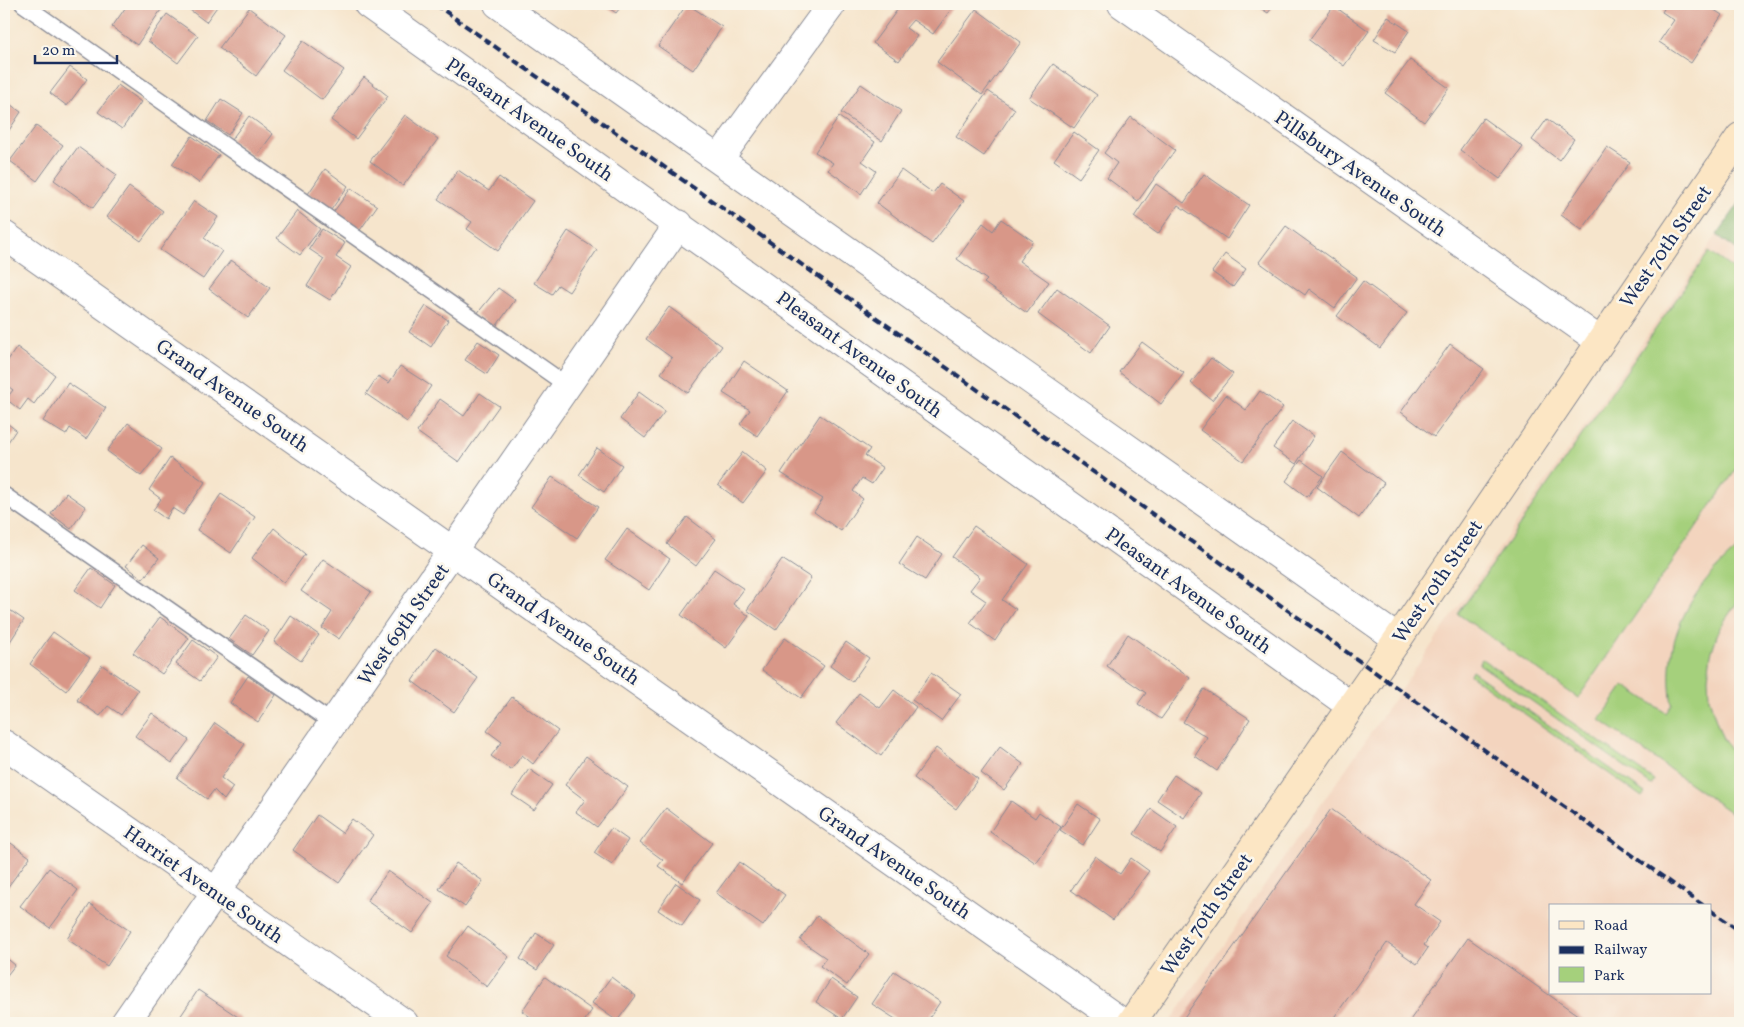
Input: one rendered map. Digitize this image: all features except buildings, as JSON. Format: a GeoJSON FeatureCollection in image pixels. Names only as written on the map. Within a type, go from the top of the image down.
{"type":"FeatureCollection","features":[{"type":"Feature","properties":{"kind":"street","name":"Pleasant Avenue South"},"geometry":{"type":"LineString","coordinates":[[368,4],[679,224],[1351,706]]}},
{"type":"Feature","properties":{"kind":"street"},"geometry":{"type":"LineString","coordinates":[[498,4],[1398,639]]}},
{"type":"Feature","properties":{"kind":"street"},"geometry":{"type":"LineString","coordinates":[[719,159],[832,4]]}},
{"type":"Feature","properties":{"kind":"street","name":"Pillsbury Avenue South"},"geometry":{"type":"LineString","coordinates":[[1122,4],[1600,341]]}},
{"type":"Feature","properties":{"kind":"street","name":"West 70th Street"},"geometry":{"type":"LineString","coordinates":[[1131,1023],[1398,639],[1740,137]]}},
{"type":"Feature","properties":{"kind":"street","name":"West 69th Street"},"geometry":{"type":"LineString","coordinates":[[125,1023],[679,224]]}},
{"type":"Feature","properties":{"kind":"street","name":"Grand Avenue South"},"geometry":{"type":"LineString","coordinates":[[4,235],[454,550],[1123,1023]]}},
{"type":"Feature","properties":{"kind":"street","name":"Harriet Avenue South"},"geometry":{"type":"LineString","coordinates":[[4,744],[404,1023]]}},
{"type":"Feature","properties":{"kind":"lane"},"geometry":{"type":"LineString","coordinates":[[23,4],[568,386]]}},
{"type":"Feature","properties":{"kind":"lane"},"geometry":{"type":"LineString","coordinates":[[4,495],[334,724]]}},
{"type":"Feature","properties":{"kind":"shaded area"},"geometry":{"type":"Polygon","coordinates":[[[1717,235],[1740,252],[1740,1023],[1169,1023],[1717,235]]]}},
{"type":"Feature","properties":{"kind":"green space"},"geometry":{"type":"Polygon","coordinates":[[[1740,202],[1740,252],[1717,235],[1740,202]]]}},
{"type":"Feature","properties":{"kind":"green space"},"geometry":{"type":"Polygon","coordinates":[[[1709,252],[1740,274],[1740,464],[1578,698],[1458,614],[1709,252]]]}},
{"type":"Feature","properties":{"kind":"green space"},"geometry":{"type":"Polygon","coordinates":[[[1740,547],[1740,598],[1719,629],[1711,654],[1708,677],[1709,698],[1716,721],[1723,739],[1740,763],[1740,819],[1600,720],[1624,685],[1666,713],[1672,704],[1671,657],[1676,636],[1684,616],[1694,597],[1707,580],[1740,547]]]}},
{"type":"Feature","properties":{"kind":"green space"},"geometry":{"type":"Polygon","coordinates":[[[1482,659],[1654,780],[1651,785],[1479,664],[1482,659]]]}},
{"type":"Feature","properties":{"kind":"green space"},"geometry":{"type":"Polygon","coordinates":[[[1472,671],[1645,793],[1642,797],[1470,675],[1472,671]]]}},
{"type":"Feature","properties":{"kind":"railway"},"geometry":{"type":"LineString","coordinates":[[435,4],[1701,904]]}},
{"type":"Feature","properties":{"kind":"railway"},"geometry":{"type":"LineString","coordinates":[[1712,911],[1740,931]]}}]}
